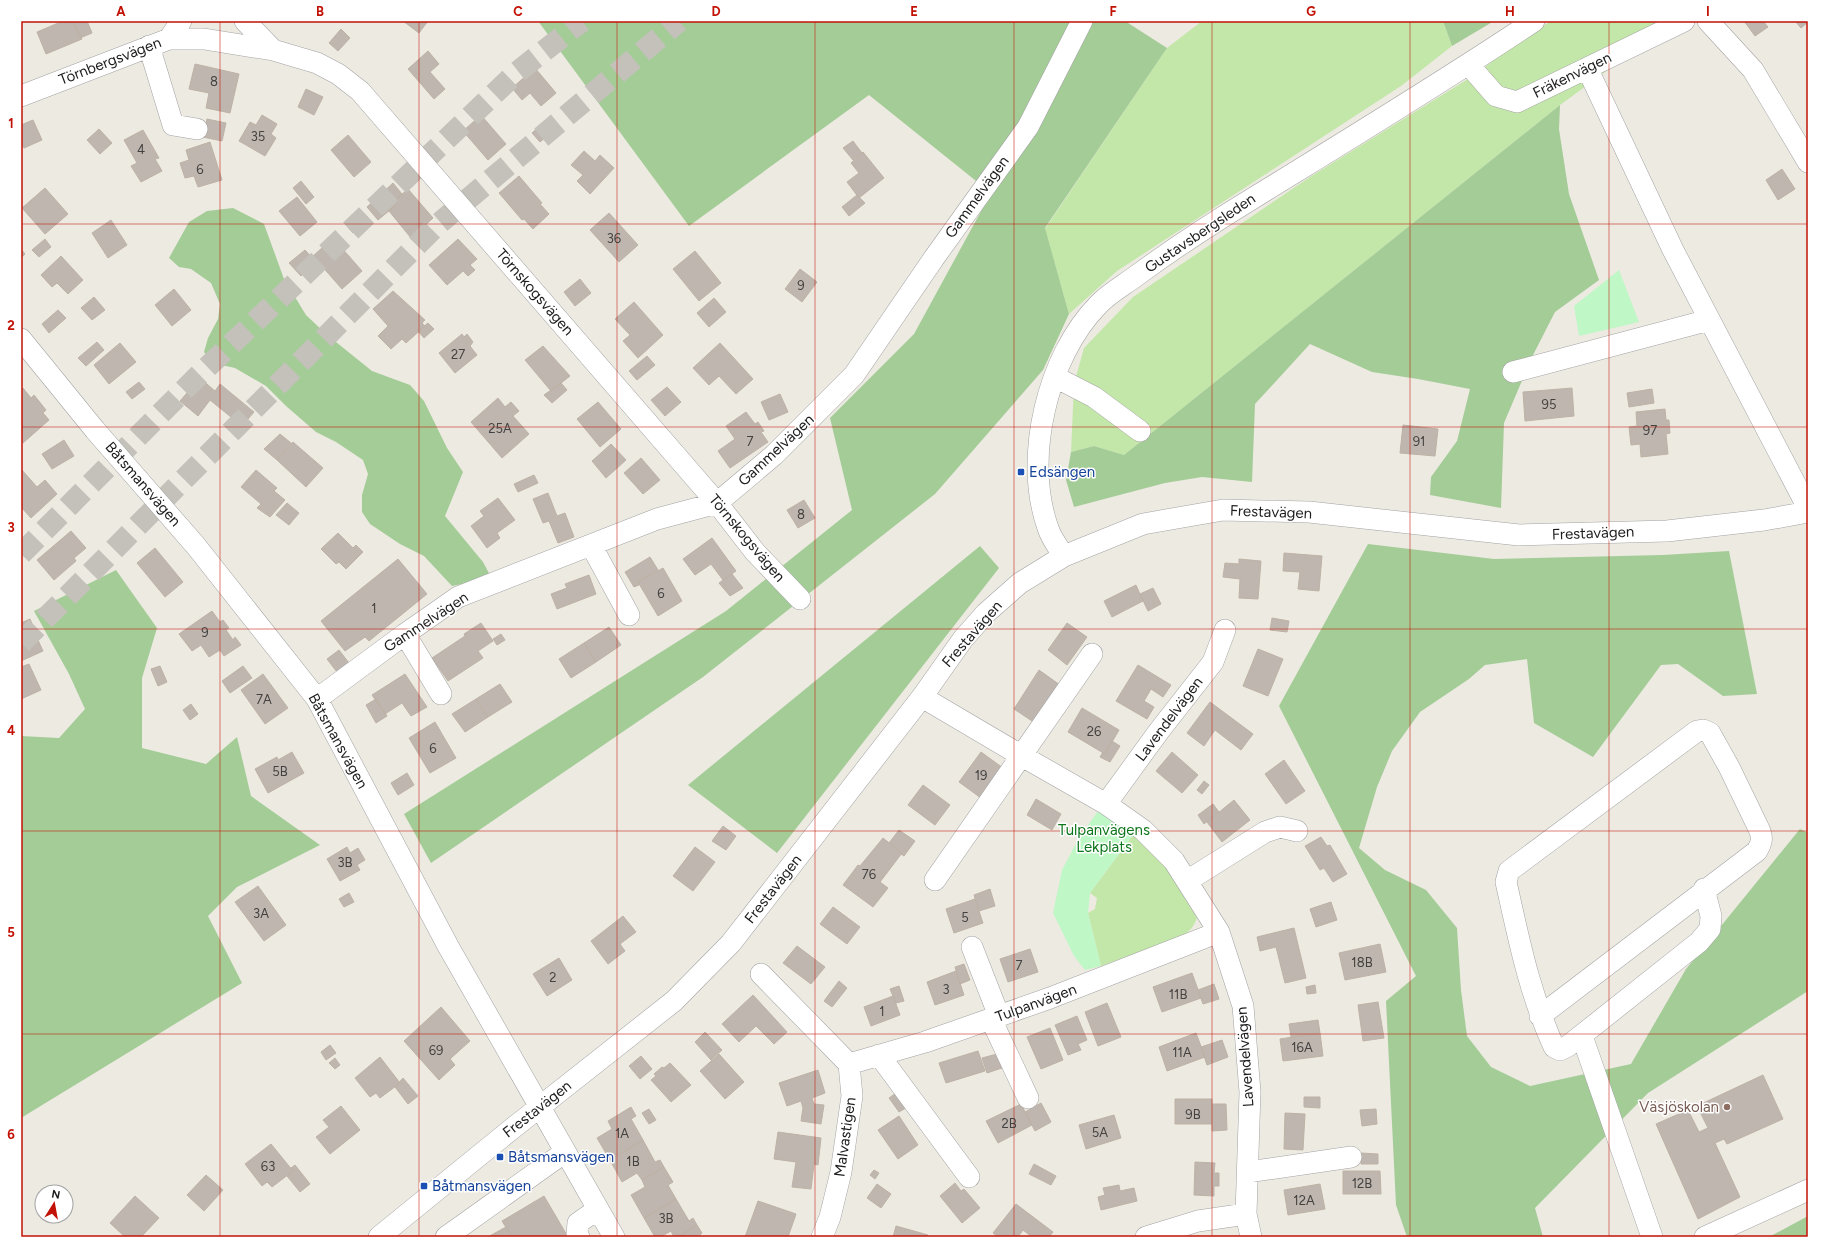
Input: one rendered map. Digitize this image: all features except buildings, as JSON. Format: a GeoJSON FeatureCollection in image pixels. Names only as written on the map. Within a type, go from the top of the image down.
{"type":"FeatureCollection","features":[{"type":"Feature","properties":{"kind":"street"},"geometry":{"type":"LineString","coordinates":[[169,39],[181,21]]}},
{"type":"Feature","properties":{"kind":"street","name":"Törnskogsvägen"},"geometry":{"type":"LineString","coordinates":[[245,21],[273,50],[317,63],[338,74],[360,91],[718,504],[755,552],[800,599]]}},
{"type":"Feature","properties":{"kind":"street","name":"Gammelvägen"},"geometry":{"type":"LineString","coordinates":[[317,699],[458,597],[657,519],[718,504],[774,455],[854,375],[934,258],[1028,127],[1082,21]]}},
{"type":"Feature","properties":{"kind":"street","name":"Gustavsbergsleden"},"geometry":{"type":"LineString","coordinates":[[1064,556],[1048,529],[1039,492],[1039,456],[1044,416],[1054,377],[1072,339],[1098,304],[1160,259],[1221,218],[1469,65],[1534,21]]}},
{"type":"Feature","properties":{"kind":"street","name":"Fräkenvägen"},"geometry":{"type":"LineString","coordinates":[[1469,65],[1496,96],[1517,102],[1684,21]]}},
{"type":"Feature","properties":{"kind":"street"},"geometry":{"type":"LineString","coordinates":[[1708,21],[1753,70],[1808,162]]}},
{"type":"Feature","properties":{"kind":"street","name":"Törnbergsvägen"},"geometry":{"type":"LineString","coordinates":[[21,96],[169,39],[204,39],[273,50]]}},
{"type":"Feature","properties":{"kind":"street"},"geometry":{"type":"LineString","coordinates":[[149,46],[173,124],[197,129]]}},
{"type":"Feature","properties":{"kind":"street"},"geometry":{"type":"LineString","coordinates":[[1587,68],[1673,250],[1808,508]]}},
{"type":"Feature","properties":{"kind":"street"},"geometry":{"type":"LineString","coordinates":[[1513,372],[1709,320]]}},
{"type":"Feature","properties":{"kind":"street","name":"Båtsmansvägen"},"geometry":{"type":"LineString","coordinates":[[21,339],[95,430],[196,546],[317,699],[448,946],[530,1092],[541,1106],[565,1152],[614,1237]]}},
{"type":"Feature","properties":{"kind":"street"},"geometry":{"type":"LineString","coordinates":[[1054,377],[1094,397],[1140,430]]}},
{"type":"Feature","properties":{"kind":"street","name":"Frestavägen"},"geometry":{"type":"LineString","coordinates":[[379,1237],[674,1001],[731,943],[922,696],[963,639],[986,612],[1020,583],[1064,556],[1143,524],[1223,510],[1309,512],[1519,535],[1667,531],[1764,520],[1808,512]]}},
{"type":"Feature","properties":{"kind":"street"},"geometry":{"type":"LineString","coordinates":[[591,545],[629,615]]}},
{"type":"Feature","properties":{"kind":"street","name":"Lavendelvägen"},"geometry":{"type":"LineString","coordinates":[[1106,804],[1159,731],[1213,662],[1225,630]]}},
{"type":"Feature","properties":{"kind":"street"},"geometry":{"type":"LineString","coordinates":[[405,634],[441,694]]}},
{"type":"Feature","properties":{"kind":"street"},"geometry":{"type":"LineString","coordinates":[[935,880],[1092,654]]}},
{"type":"Feature","properties":{"kind":"street","name":"Lavendelvägen"},"geometry":{"type":"LineString","coordinates":[[922,696],[1106,804],[1143,830],[1174,862],[1219,932],[1243,1006],[1250,1092],[1246,1214],[1251,1237]]}},
{"type":"Feature","properties":{"kind":"street"},"geometry":{"type":"LineString","coordinates":[[1540,1016],[1704,889],[1756,851],[1761,844],[1762,838],[1729,767],[1710,733],[1703,730],[1697,731],[1509,871],[1506,882],[1526,973],[1540,1016],[1554,1047],[1560,1050],[1582,1036],[1699,942],[1710,929],[1711,916],[1704,889]]}},
{"type":"Feature","properties":{"kind":"street"},"geometry":{"type":"LineString","coordinates":[[1187,881],[1265,832],[1280,827],[1297,831]]}},
{"type":"Feature","properties":{"kind":"street","name":"Tulpanvägen"},"geometry":{"type":"LineString","coordinates":[[849,1064],[925,1042],[995,1018],[1219,932]]}},
{"type":"Feature","properties":{"kind":"street"},"geometry":{"type":"LineString","coordinates":[[972,947],[995,1018],[1028,1098]]}},
{"type":"Feature","properties":{"kind":"street"},"geometry":{"type":"LineString","coordinates":[[761,974],[849,1064]]}},
{"type":"Feature","properties":{"kind":"street"},"geometry":{"type":"LineString","coordinates":[[1582,1036],[1652,1237]]}},
{"type":"Feature","properties":{"kind":"street"},"geometry":{"type":"LineString","coordinates":[[879,1055],[969,1178]]}},
{"type":"Feature","properties":{"kind":"street","name":"Malvastigen"},"geometry":{"type":"LineString","coordinates":[[822,1237],[830,1217],[841,1172],[852,1096],[849,1064]]}},
{"type":"Feature","properties":{"kind":"street"},"geometry":{"type":"LineString","coordinates":[[446,1237],[565,1152]]}},
{"type":"Feature","properties":{"kind":"street"},"geometry":{"type":"LineString","coordinates":[[1248,1172],[1351,1157]]}},
{"type":"Feature","properties":{"kind":"street"},"geometry":{"type":"LineString","coordinates":[[1705,1237],[1808,1190]]}},
{"type":"Feature","properties":{"kind":"street"},"geometry":{"type":"LineString","coordinates":[[579,1237],[577,1234],[578,1223],[598,1209]]}},
{"type":"Feature","properties":{"kind":"street"},"geometry":{"type":"LineString","coordinates":[[1146,1237],[1198,1221],[1246,1214]]}},
{"type":"Feature","properties":{"kind":"green space"},"geometry":{"type":"Polygon","coordinates":[[[538,21],[1125,21],[1167,48],[1045,228],[1069,314],[1043,370],[935,494],[703,677],[431,863],[404,814],[726,611],[852,510],[830,418],[914,334],[991,193],[869,95],[689,226],[538,21]]]}},
{"type":"Feature","properties":{"kind":"green space"},"geometry":{"type":"Polygon","coordinates":[[[1202,21],[1443,21],[1452,46],[1401,86],[1117,271],[1069,314],[1045,229],[1167,48],[1202,21]]]}},
{"type":"Feature","properties":{"kind":"green space"},"geometry":{"type":"Polygon","coordinates":[[[1443,21],[1494,21],[1452,46],[1443,21]]]}},
{"type":"Feature","properties":{"kind":"green space"},"geometry":{"type":"Polygon","coordinates":[[[1551,21],[1675,21],[1560,105],[1124,455],[1094,446],[1071,452],[1074,384],[1084,348],[1133,297],[1310,177],[1476,74],[1508,49],[1551,21]]]}},
{"type":"Feature","properties":{"kind":"green space"},"geometry":{"type":"Polygon","coordinates":[[[1560,105],[1559,129],[1569,194],[1599,280],[1555,312],[1532,357],[1504,423],[1501,508],[1430,495],[1431,477],[1457,441],[1470,389],[1372,372],[1310,344],[1255,404],[1252,482],[1202,477],[1165,483],[1074,507],[1066,480],[1071,452],[1094,446],[1124,455],[1560,105]]]}},
{"type":"Feature","properties":{"kind":"green space"},"geometry":{"type":"Polygon","coordinates":[[[233,208],[264,224],[284,279],[306,315],[326,334],[372,371],[410,385],[424,401],[447,448],[463,472],[445,516],[483,562],[490,575],[472,582],[452,586],[424,556],[400,544],[370,524],[362,512],[362,495],[368,474],[363,460],[336,442],[316,432],[266,386],[235,368],[212,363],[204,352],[208,338],[218,319],[220,304],[211,283],[191,269],[179,267],[169,258],[189,222],[207,211],[233,208]]]}},
{"type":"Feature","properties":{"kind":"green space"},"geometry":{"type":"Polygon","coordinates":[[[1619,270],[1639,322],[1579,336],[1574,306],[1619,270]]]}},
{"type":"Feature","properties":{"kind":"green space"},"geometry":{"type":"Polygon","coordinates":[[[1368,544],[1494,559],[1663,555],[1729,551],[1757,694],[1723,696],[1678,664],[1661,665],[1593,757],[1534,723],[1527,659],[1485,665],[1469,679],[1420,712],[1392,751],[1377,787],[1359,848],[1385,870],[1426,890],[1457,928],[1461,990],[1467,1036],[1491,1067],[1530,1086],[1631,1064],[1686,969],[1800,829],[1808,833],[1808,991],[1648,1093],[1535,1208],[1543,1237],[1407,1237],[1396,1205],[1386,1001],[1416,976],[1279,706],[1368,544]]]}},
{"type":"Feature","properties":{"kind":"green space"},"geometry":{"type":"Polygon","coordinates":[[[980,546],[999,568],[777,853],[688,785],[980,546]]]}},
{"type":"Feature","properties":{"kind":"green space"},"geometry":{"type":"Polygon","coordinates":[[[116,570],[157,628],[142,678],[142,748],[206,764],[237,737],[251,796],[320,845],[237,887],[208,916],[242,983],[21,1118],[21,736],[59,738],[85,709],[69,674],[34,611],[116,570]]]}},
{"type":"Feature","properties":{"kind":"green space","name":"Tulpanvägens Lekplats"},"geometry":{"type":"Polygon","coordinates":[[[1101,807],[1133,835],[1090,893],[1088,913],[1101,966],[1085,970],[1074,956],[1053,913],[1062,870],[1080,836],[1101,807]]]}},
{"type":"Feature","properties":{"kind":"green space"},"geometry":{"type":"Polygon","coordinates":[[[1133,835],[1160,856],[1197,918],[1190,930],[1178,938],[1101,966],[1088,913],[1095,909],[1097,898],[1090,893],[1133,835]]]}},
{"type":"Feature","properties":{"kind":"green space"},"geometry":{"type":"Polygon","coordinates":[[[1808,1216],[1808,1237],[1769,1237],[1808,1216]]]}},
{"type":"Feature","properties":{"kind":"tunnel"},"geometry":{"type":"LineString","coordinates":[[21,554],[198,376],[516,73],[582,21]]}},
{"type":"Feature","properties":{"kind":"tunnel"},"geometry":{"type":"LineString","coordinates":[[21,643],[436,226],[679,21]]}},
{"type":"Feature","properties":{"kind":"place","name":"Edsängen"},"geometry":{"type":"Point","coordinates":[1021,472]}},
{"type":"Feature","properties":{"kind":"place","name":"Väsjöskolan"},"geometry":{"type":"Point","coordinates":[1727,1107]}},
{"type":"Feature","properties":{"kind":"place","name":"Båtsmansvägen"},"geometry":{"type":"Point","coordinates":[500,1157]}},
{"type":"Feature","properties":{"kind":"place","name":"Båtmansvägen"},"geometry":{"type":"Point","coordinates":[424,1186]}}]}
